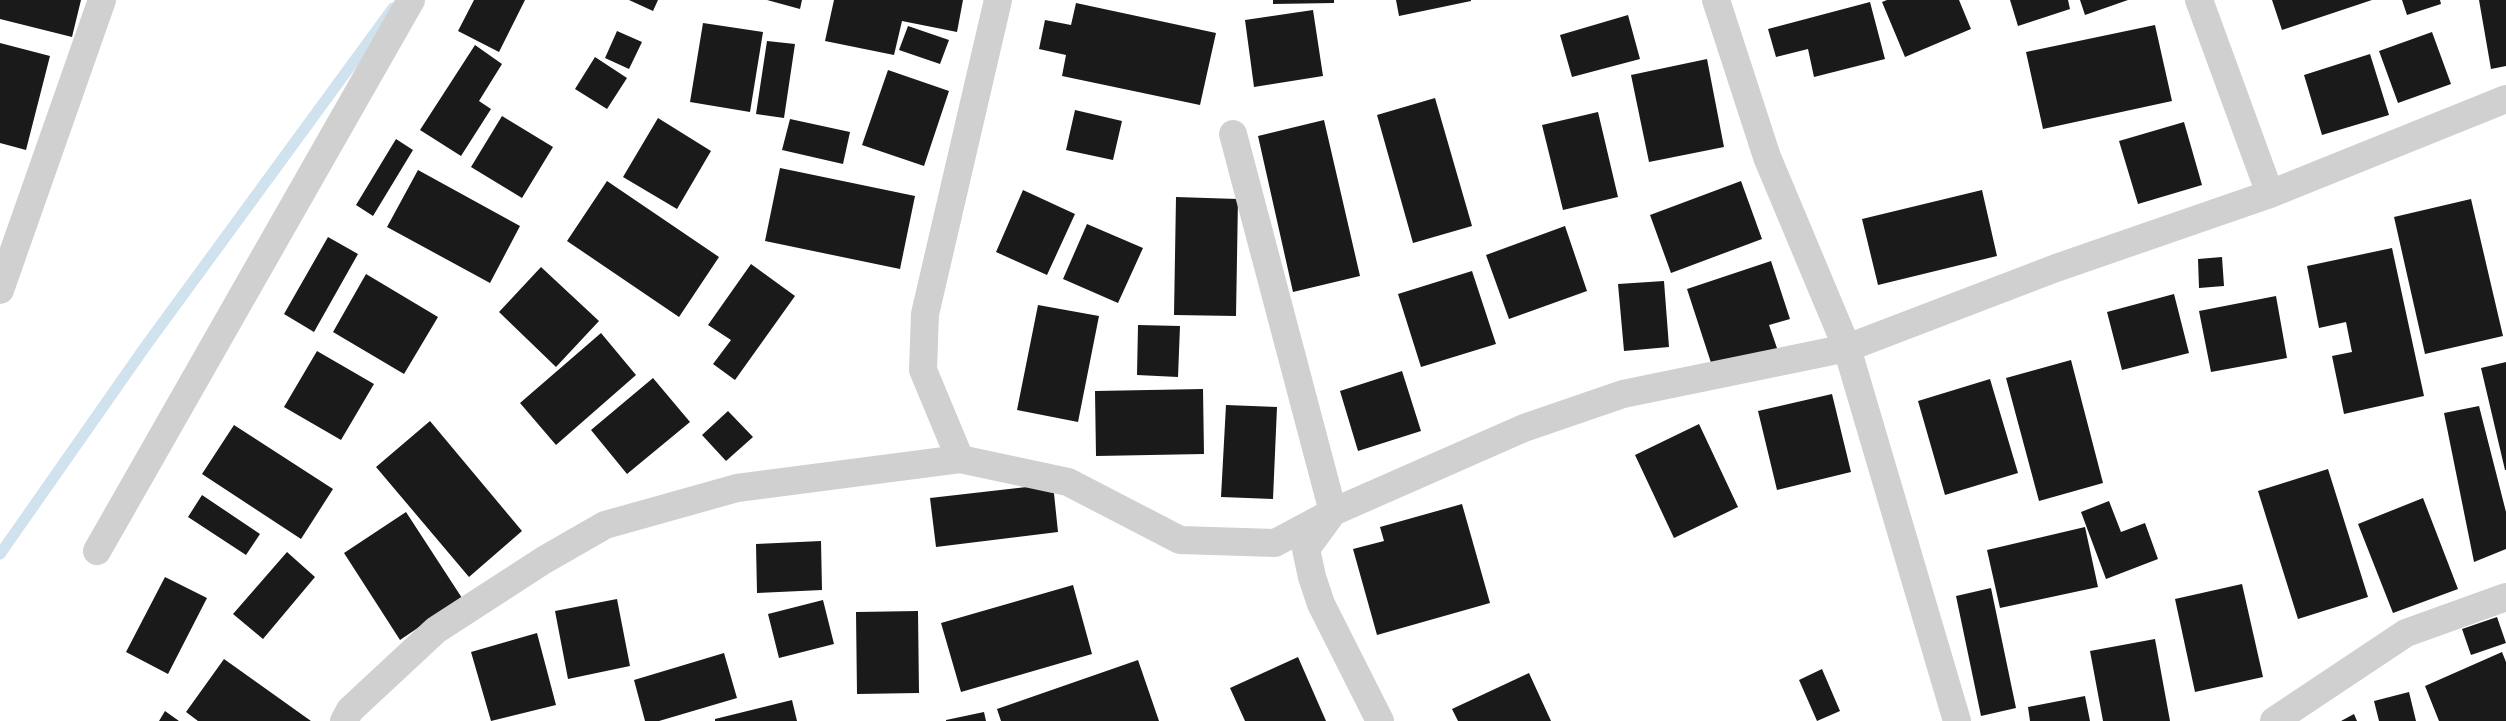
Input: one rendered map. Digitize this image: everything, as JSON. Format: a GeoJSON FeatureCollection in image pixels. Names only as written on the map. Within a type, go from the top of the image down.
{"type":"FeatureCollection","features":[{"type":"Feature","properties":{"kind":"street"},"geometry":{"type":"LineString","coordinates":[[0,290],[102,0]]}},
{"type":"Feature","properties":{"kind":"street"},"geometry":{"type":"LineString","coordinates":[[97,551],[411,0]]}},
{"type":"Feature","properties":{"kind":"street"},"geometry":{"type":"LineString","coordinates":[[960,459],[923,370],[925,314],[998,0]]}},
{"type":"Feature","properties":{"kind":"street"},"geometry":{"type":"LineString","coordinates":[[1716,0],[1767,157],[1847,348],[1957,721]]}},
{"type":"Feature","properties":{"kind":"street"},"geometry":{"type":"LineString","coordinates":[[2199,0],[2270,194]]}},
{"type":"Feature","properties":{"kind":"street"},"geometry":{"type":"LineString","coordinates":[[344,721],[350,710],[436,630],[544,560],[605,525],[737,488],[960,459],[1068,482],[1180,540],[1275,542],[1333,512],[1524,428],[1623,394],[1847,348],[2056,268],[2270,194],[2506,99]]}},
{"type":"Feature","properties":{"kind":"street"},"geometry":{"type":"LineString","coordinates":[[1233,134],[1333,512]]}},
{"type":"Feature","properties":{"kind":"street"},"geometry":{"type":"LineString","coordinates":[[1333,512],[1306,549],[1312,577],[1321,604],[1380,721]]}},
{"type":"Feature","properties":{"kind":"street"},"geometry":{"type":"LineString","coordinates":[[2274,721],[2406,633],[2506,597]]}},
{"type":"Feature","properties":{"kind":"building"},"geometry":{"type":"Polygon","coordinates":[[[0,0],[81,0],[72,37],[0,19],[0,0]]]}},
{"type":"Feature","properties":{"kind":"building"},"geometry":{"type":"Polygon","coordinates":[[[474,0],[525,0],[499,52],[458,31],[474,0]]]}},
{"type":"Feature","properties":{"kind":"building"},"geometry":{"type":"Polygon","coordinates":[[[629,0],[658,0],[653,11],[629,0]]]}},
{"type":"Feature","properties":{"kind":"building"},"geometry":{"type":"Polygon","coordinates":[[[767,0],[802,0],[800,9],[767,0]]]}},
{"type":"Feature","properties":{"kind":"building"},"geometry":{"type":"Polygon","coordinates":[[[834,0],[963,0],[957,32],[902,21],[894,55],[825,41],[834,0]]]}},
{"type":"Feature","properties":{"kind":"building"},"geometry":{"type":"Polygon","coordinates":[[[1273,0],[1334,0],[1334,3],[1273,4],[1273,0]]]}},
{"type":"Feature","properties":{"kind":"building"},"geometry":{"type":"Polygon","coordinates":[[[1396,0],[1471,0],[1471,1],[1399,16],[1396,0]]]}},
{"type":"Feature","properties":{"kind":"building"},"geometry":{"type":"Polygon","coordinates":[[[1887,0],[1959,0],[1971,29],[1905,57],[1882,2],[1887,0]]]}},
{"type":"Feature","properties":{"kind":"building"},"geometry":{"type":"Polygon","coordinates":[[[2010,0],[2068,0],[2070,9],[2018,26],[2010,0]]]}},
{"type":"Feature","properties":{"kind":"building"},"geometry":{"type":"Polygon","coordinates":[[[2080,0],[2128,0],[2085,15],[2080,0]]]}},
{"type":"Feature","properties":{"kind":"building"},"geometry":{"type":"Polygon","coordinates":[[[2272,0],[2372,0],[2282,30],[2272,0]]]}},
{"type":"Feature","properties":{"kind":"building"},"geometry":{"type":"Polygon","coordinates":[[[2402,0],[2440,0],[2441,4],[2407,15],[2402,0]]]}},
{"type":"Feature","properties":{"kind":"building"},"geometry":{"type":"Polygon","coordinates":[[[2479,0],[2506,0],[2506,66],[2491,69],[2479,0]]]}},
{"type":"Feature","properties":{"kind":"building"},"geometry":{"type":"Polygon","coordinates":[[[1870,2],[1885,59],[1814,77],[1808,49],[1776,57],[1768,29],[1870,2]]]}},
{"type":"Feature","properties":{"kind":"building"},"geometry":{"type":"Polygon","coordinates":[[[1076,3],[1216,33],[1200,105],[1062,76],[1066,55],[1039,49],[1045,20],[1071,25],[1076,3]]]}},
{"type":"Feature","properties":{"kind":"building"},"geometry":{"type":"Polygon","coordinates":[[[1313,10],[1323,76],[1254,87],[1245,20],[1313,10]]]}},
{"type":"Feature","properties":{"kind":"building"},"geometry":{"type":"Polygon","coordinates":[[[1628,15],[1640,59],[1572,77],[1560,35],[1628,15]]]}},
{"type":"Feature","properties":{"kind":"building"},"geometry":{"type":"Polygon","coordinates":[[[703,23],[763,32],[750,112],[690,102],[703,23]]]}},
{"type":"Feature","properties":{"kind":"building"},"geometry":{"type":"Polygon","coordinates":[[[2155,25],[2172,101],[2043,129],[2026,52],[2155,25]]]}},
{"type":"Feature","properties":{"kind":"building"},"geometry":{"type":"Polygon","coordinates":[[[908,26],[949,40],[940,64],[899,50],[908,26]]]}},
{"type":"Feature","properties":{"kind":"building"},"geometry":{"type":"Polygon","coordinates":[[[617,31],[642,42],[629,69],[605,58],[617,31]]]}},
{"type":"Feature","properties":{"kind":"building"},"geometry":{"type":"Polygon","coordinates":[[[2432,32],[2451,84],[2398,103],[2379,51],[2432,32]]]}},
{"type":"Feature","properties":{"kind":"building"},"geometry":{"type":"Polygon","coordinates":[[[767,41],[795,44],[784,118],[756,114],[767,41]]]}},
{"type":"Feature","properties":{"kind":"building"},"geometry":{"type":"Polygon","coordinates":[[[0,43],[50,56],[26,150],[0,143],[0,43]]]}},
{"type":"Feature","properties":{"kind":"building"},"geometry":{"type":"Polygon","coordinates":[[[475,45],[502,64],[479,101],[491,109],[461,156],[420,130],[475,45]]]}},
{"type":"Feature","properties":{"kind":"building"},"geometry":{"type":"Polygon","coordinates":[[[2370,54],[2389,115],[2322,135],[2304,75],[2370,54]]]}},
{"type":"Feature","properties":{"kind":"building"},"geometry":{"type":"Polygon","coordinates":[[[595,57],[627,78],[607,109],[575,89],[595,57]]]}},
{"type":"Feature","properties":{"kind":"building"},"geometry":{"type":"Polygon","coordinates":[[[1707,59],[1724,147],[1649,162],[1631,75],[1707,59]]]}},
{"type":"Feature","properties":{"kind":"building"},"geometry":{"type":"Polygon","coordinates":[[[888,70],[949,91],[924,166],[862,145],[888,70]]]}},
{"type":"Feature","properties":{"kind":"building"},"geometry":{"type":"Polygon","coordinates":[[[1435,98],[1472,226],[1413,243],[1377,115],[1435,98]]]}},
{"type":"Feature","properties":{"kind":"building"},"geometry":{"type":"Polygon","coordinates":[[[1075,110],[1122,121],[1113,160],[1066,150],[1075,110]]]}},
{"type":"Feature","properties":{"kind":"building"},"geometry":{"type":"Polygon","coordinates":[[[1598,112],[1618,197],[1563,210],[1542,125],[1598,112]]]}},
{"type":"Feature","properties":{"kind":"building"},"geometry":{"type":"Polygon","coordinates":[[[502,116],[553,147],[522,198],[471,167],[502,116]]]}},
{"type":"Feature","properties":{"kind":"building"},"geometry":{"type":"Polygon","coordinates":[[[658,118],[711,151],[677,209],[623,177],[658,118]]]}},
{"type":"Feature","properties":{"kind":"building"},"geometry":{"type":"Polygon","coordinates":[[[790,119],[850,132],[843,164],[782,150],[790,119]]]}},
{"type":"Feature","properties":{"kind":"building"},"geometry":{"type":"Polygon","coordinates":[[[1324,120],[1360,276],[1293,292],[1258,136],[1324,120]]]}},
{"type":"Feature","properties":{"kind":"building"},"geometry":{"type":"Polygon","coordinates":[[[2184,122],[2202,185],[2138,204],[2119,141],[2184,122]]]}},
{"type":"Feature","properties":{"kind":"building"},"geometry":{"type":"Polygon","coordinates":[[[396,139],[413,150],[373,216],[356,205],[396,139]]]}},
{"type":"Feature","properties":{"kind":"building"},"geometry":{"type":"Polygon","coordinates":[[[780,168],[915,196],[900,269],[765,241],[780,168]]]}},
{"type":"Feature","properties":{"kind":"building"},"geometry":{"type":"Polygon","coordinates":[[[418,170],[520,226],[490,283],[387,227],[418,170]]]}},
{"type":"Feature","properties":{"kind":"building"},"geometry":{"type":"Polygon","coordinates":[[[607,181],[719,257],[679,317],[567,241],[607,181]]]}},
{"type":"Feature","properties":{"kind":"building"},"geometry":{"type":"Polygon","coordinates":[[[1741,181],[1762,239],[1671,273],[1650,215],[1741,181]]]}},
{"type":"Feature","properties":{"kind":"building"},"geometry":{"type":"Polygon","coordinates":[[[1023,190],[1075,214],[1047,275],[996,252],[1023,190]]]}},
{"type":"Feature","properties":{"kind":"building"},"geometry":{"type":"Polygon","coordinates":[[[1982,190],[1997,256],[1878,285],[1862,219],[1982,190]]]}},
{"type":"Feature","properties":{"kind":"building"},"geometry":{"type":"Polygon","coordinates":[[[1176,197],[1238,199],[1236,316],[1174,315],[1176,197]]]}},
{"type":"Feature","properties":{"kind":"building"},"geometry":{"type":"Polygon","coordinates":[[[2471,199],[2503,336],[2425,354],[2394,217],[2471,199]]]}},
{"type":"Feature","properties":{"kind":"building"},"geometry":{"type":"Polygon","coordinates":[[[1087,224],[1143,248],[1118,303],[1063,279],[1087,224]]]}},
{"type":"Feature","properties":{"kind":"building"},"geometry":{"type":"Polygon","coordinates":[[[1565,226],[1587,291],[1509,319],[1486,255],[1565,226]]]}},
{"type":"Feature","properties":{"kind":"building"},"geometry":{"type":"Polygon","coordinates":[[[328,237],[358,254],[314,332],[284,314],[328,237]]]}},
{"type":"Feature","properties":{"kind":"building"},"geometry":{"type":"Polygon","coordinates":[[[2392,248],[2424,396],[2344,414],[2332,356],[2352,352],[2346,322],[2319,328],[2307,266],[2392,248]]]}},
{"type":"Feature","properties":{"kind":"building"},"geometry":{"type":"Polygon","coordinates":[[[2222,257],[2224,286],[2199,288],[2198,259],[2222,257]]]}},
{"type":"Feature","properties":{"kind":"building"},"geometry":{"type":"Polygon","coordinates":[[[1771,261],[1790,319],[1769,325],[1778,351],[1714,372],[1687,289],[1771,261]]]}},
{"type":"Feature","properties":{"kind":"building"},"geometry":{"type":"Polygon","coordinates":[[[751,264],[795,296],[735,380],[713,364],[731,340],[708,325],[751,264]]]}},
{"type":"Feature","properties":{"kind":"building"},"geometry":{"type":"Polygon","coordinates":[[[541,267],[599,321],[556,367],[499,312],[541,267]]]}},
{"type":"Feature","properties":{"kind":"building"},"geometry":{"type":"Polygon","coordinates":[[[1472,271],[1496,344],[1421,367],[1398,294],[1472,271]]]}},
{"type":"Feature","properties":{"kind":"building"},"geometry":{"type":"Polygon","coordinates":[[[366,274],[438,317],[404,374],[333,332],[366,274]]]}},
{"type":"Feature","properties":{"kind":"building"},"geometry":{"type":"Polygon","coordinates":[[[1664,281],[1669,347],[1624,351],[1618,284],[1664,281]]]}},
{"type":"Feature","properties":{"kind":"building"},"geometry":{"type":"Polygon","coordinates":[[[2174,294],[2189,353],[2122,370],[2107,312],[2174,294]]]}},
{"type":"Feature","properties":{"kind":"building"},"geometry":{"type":"Polygon","coordinates":[[[2276,296],[2287,358],[2211,372],[2199,311],[2276,296]]]}},
{"type":"Feature","properties":{"kind":"building"},"geometry":{"type":"Polygon","coordinates":[[[1038,305],[1099,316],[1078,422],[1017,410],[1038,305]]]}},
{"type":"Feature","properties":{"kind":"building"},"geometry":{"type":"Polygon","coordinates":[[[1138,325],[1180,326],[1178,377],[1137,375],[1138,325]]]}},
{"type":"Feature","properties":{"kind":"building"},"geometry":{"type":"Polygon","coordinates":[[[601,333],[636,375],[556,445],[520,403],[601,333]]]}},
{"type":"Feature","properties":{"kind":"building"},"geometry":{"type":"Polygon","coordinates":[[[317,351],[374,384],[341,440],[284,407],[317,351]]]}},
{"type":"Feature","properties":{"kind":"building"},"geometry":{"type":"Polygon","coordinates":[[[2071,360],[2103,483],[2039,501],[2006,378],[2071,360]]]}},
{"type":"Feature","properties":{"kind":"building"},"geometry":{"type":"Polygon","coordinates":[[[2506,362],[2506,470],[2505,470],[2481,368],[2506,362]]]}},
{"type":"Feature","properties":{"kind":"building"},"geometry":{"type":"Polygon","coordinates":[[[1402,371],[1421,431],[1358,451],[1340,391],[1402,371]]]}},
{"type":"Feature","properties":{"kind":"building"},"geometry":{"type":"Polygon","coordinates":[[[653,378],[690,422],[627,474],[591,430],[653,378]]]}},
{"type":"Feature","properties":{"kind":"building"},"geometry":{"type":"Polygon","coordinates":[[[1990,379],[2018,473],[1945,495],[1918,401],[1990,379]]]}},
{"type":"Feature","properties":{"kind":"building"},"geometry":{"type":"Polygon","coordinates":[[[1203,389],[1204,454],[1096,456],[1095,391],[1203,389]]]}},
{"type":"Feature","properties":{"kind":"building"},"geometry":{"type":"Polygon","coordinates":[[[1832,394],[1851,472],[1777,490],[1758,411],[1832,394]]]}},
{"type":"Feature","properties":{"kind":"building"},"geometry":{"type":"Polygon","coordinates":[[[1226,405],[1277,407],[1273,499],[1221,497],[1226,405]]]}},
{"type":"Feature","properties":{"kind":"building"},"geometry":{"type":"Polygon","coordinates":[[[2479,406],[2506,512],[2506,549],[2474,562],[2444,413],[2479,406]]]}},
{"type":"Feature","properties":{"kind":"building"},"geometry":{"type":"Polygon","coordinates":[[[728,411],[753,437],[726,461],[702,435],[728,411]]]}},
{"type":"Feature","properties":{"kind":"building"},"geometry":{"type":"Polygon","coordinates":[[[430,421],[522,531],[469,577],[376,467],[430,421]]]}},
{"type":"Feature","properties":{"kind":"building"},"geometry":{"type":"Polygon","coordinates":[[[1699,424],[1738,507],[1674,538],[1635,455],[1699,424]]]}},
{"type":"Feature","properties":{"kind":"building"},"geometry":{"type":"Polygon","coordinates":[[[234,425],[333,489],[301,539],[202,474],[234,425]]]}},
{"type":"Feature","properties":{"kind":"building"},"geometry":{"type":"Polygon","coordinates":[[[2328,469],[2368,597],[2298,619],[2258,491],[2328,469]]]}},
{"type":"Feature","properties":{"kind":"building"},"geometry":{"type":"Polygon","coordinates":[[[1053,484],[1058,532],[936,547],[930,498],[1053,484]]]}},
{"type":"Feature","properties":{"kind":"building"},"geometry":{"type":"Polygon","coordinates":[[[202,495],[260,534],[246,555],[188,517],[202,495]]]}},
{"type":"Feature","properties":{"kind":"building"},"geometry":{"type":"Polygon","coordinates":[[[2423,498],[2458,589],[2393,613],[2358,524],[2423,498]]]}},
{"type":"Feature","properties":{"kind":"building"},"geometry":{"type":"Polygon","coordinates":[[[2109,501],[2121,532],[2145,523],[2158,559],[2106,579],[2081,512],[2109,501]]]}},
{"type":"Feature","properties":{"kind":"building"},"geometry":{"type":"Polygon","coordinates":[[[1462,504],[1490,603],[1377,635],[1353,549],[1384,541],[1380,527],[1462,504]]]}},
{"type":"Feature","properties":{"kind":"building"},"geometry":{"type":"Polygon","coordinates":[[[406,512],[462,598],[400,640],[344,553],[406,512]]]}},
{"type":"Feature","properties":{"kind":"building"},"geometry":{"type":"Polygon","coordinates":[[[2085,527],[2098,587],[2000,608],[1987,550],[2085,527]]]}},
{"type":"Feature","properties":{"kind":"building"},"geometry":{"type":"Polygon","coordinates":[[[821,541],[822,590],[757,593],[756,544],[821,541]]]}},
{"type":"Feature","properties":{"kind":"building"},"geometry":{"type":"Polygon","coordinates":[[[287,552],[315,577],[263,639],[233,614],[287,552]]]}},
{"type":"Feature","properties":{"kind":"building"},"geometry":{"type":"Polygon","coordinates":[[[165,577],[207,598],[168,674],[126,652],[165,577]]]}},
{"type":"Feature","properties":{"kind":"building"},"geometry":{"type":"Polygon","coordinates":[[[2242,584],[2263,677],[2195,692],[2175,599],[2242,584]]]}},
{"type":"Feature","properties":{"kind":"building"},"geometry":{"type":"Polygon","coordinates":[[[1073,585],[1092,654],[961,692],[941,623],[1073,585]]]}},
{"type":"Feature","properties":{"kind":"building"},"geometry":{"type":"Polygon","coordinates":[[[1991,588],[2016,708],[1981,716],[1956,596],[1991,588]]]}},
{"type":"Feature","properties":{"kind":"building"},"geometry":{"type":"Polygon","coordinates":[[[617,599],[630,666],[568,679],[555,611],[617,599]]]}},
{"type":"Feature","properties":{"kind":"building"},"geometry":{"type":"Polygon","coordinates":[[[823,600],[834,644],[779,658],[768,614],[823,600]]]}},
{"type":"Feature","properties":{"kind":"building"},"geometry":{"type":"Polygon","coordinates":[[[918,611],[919,693],[857,694],[856,612],[918,611]]]}},
{"type":"Feature","properties":{"kind":"building"},"geometry":{"type":"Polygon","coordinates":[[[2497,617],[2506,643],[2471,655],[2462,629],[2497,617]]]}},
{"type":"Feature","properties":{"kind":"building"},"geometry":{"type":"Polygon","coordinates":[[[537,633],[556,705],[491,721],[471,652],[537,633]]]}},
{"type":"Feature","properties":{"kind":"building"},"geometry":{"type":"Polygon","coordinates":[[[2155,639],[2170,721],[2103,721],[2090,651],[2155,639]]]}},
{"type":"Feature","properties":{"kind":"building"},"geometry":{"type":"Polygon","coordinates":[[[2502,652],[2506,662],[2506,721],[2439,721],[2425,686],[2502,652]]]}},
{"type":"Feature","properties":{"kind":"building"},"geometry":{"type":"Polygon","coordinates":[[[724,653],[737,698],[659,721],[645,721],[634,680],[724,653]]]}},
{"type":"Feature","properties":{"kind":"building"},"geometry":{"type":"Polygon","coordinates":[[[1298,657],[1326,721],[1245,721],[1230,688],[1298,657]]]}},
{"type":"Feature","properties":{"kind":"building"},"geometry":{"type":"Polygon","coordinates":[[[224,659],[311,721],[198,721],[186,712],[224,659]]]}},
{"type":"Feature","properties":{"kind":"building"},"geometry":{"type":"Polygon","coordinates":[[[1138,660],[1159,721],[1001,721],[997,709],[1138,660]]]}},
{"type":"Feature","properties":{"kind":"building"},"geometry":{"type":"Polygon","coordinates":[[[1822,669],[1840,711],[1817,721],[1799,680],[1822,669]]]}},
{"type":"Feature","properties":{"kind":"building"},"geometry":{"type":"Polygon","coordinates":[[[1529,673],[1551,721],[1458,721],[1452,709],[1529,673]]]}},
{"type":"Feature","properties":{"kind":"building"},"geometry":{"type":"Polygon","coordinates":[[[2409,692],[2416,721],[2379,721],[2374,701],[2409,692]]]}},
{"type":"Feature","properties":{"kind":"building"},"geometry":{"type":"Polygon","coordinates":[[[2085,696],[2090,721],[2030,721],[2028,707],[2085,696]]]}},
{"type":"Feature","properties":{"kind":"building"},"geometry":{"type":"Polygon","coordinates":[[[792,700],[797,721],[715,721],[715,719],[792,700]]]}},
{"type":"Feature","properties":{"kind":"building"},"geometry":{"type":"Polygon","coordinates":[[[165,711],[179,721],[159,721],[165,711]]]}},
{"type":"Feature","properties":{"kind":"building"},"geometry":{"type":"Polygon","coordinates":[[[984,712],[986,721],[946,721],[946,720],[984,712]]]}},
{"type":"Feature","properties":{"kind":"building"},"geometry":{"type":"Polygon","coordinates":[[[2354,714],[2357,721],[2341,721],[2354,714]]]}},
{"type":"Feature","properties":{"kind":"waterway"},"geometry":{"type":"LineString","coordinates":[[0,554],[145,347],[393,8]]}}]}
